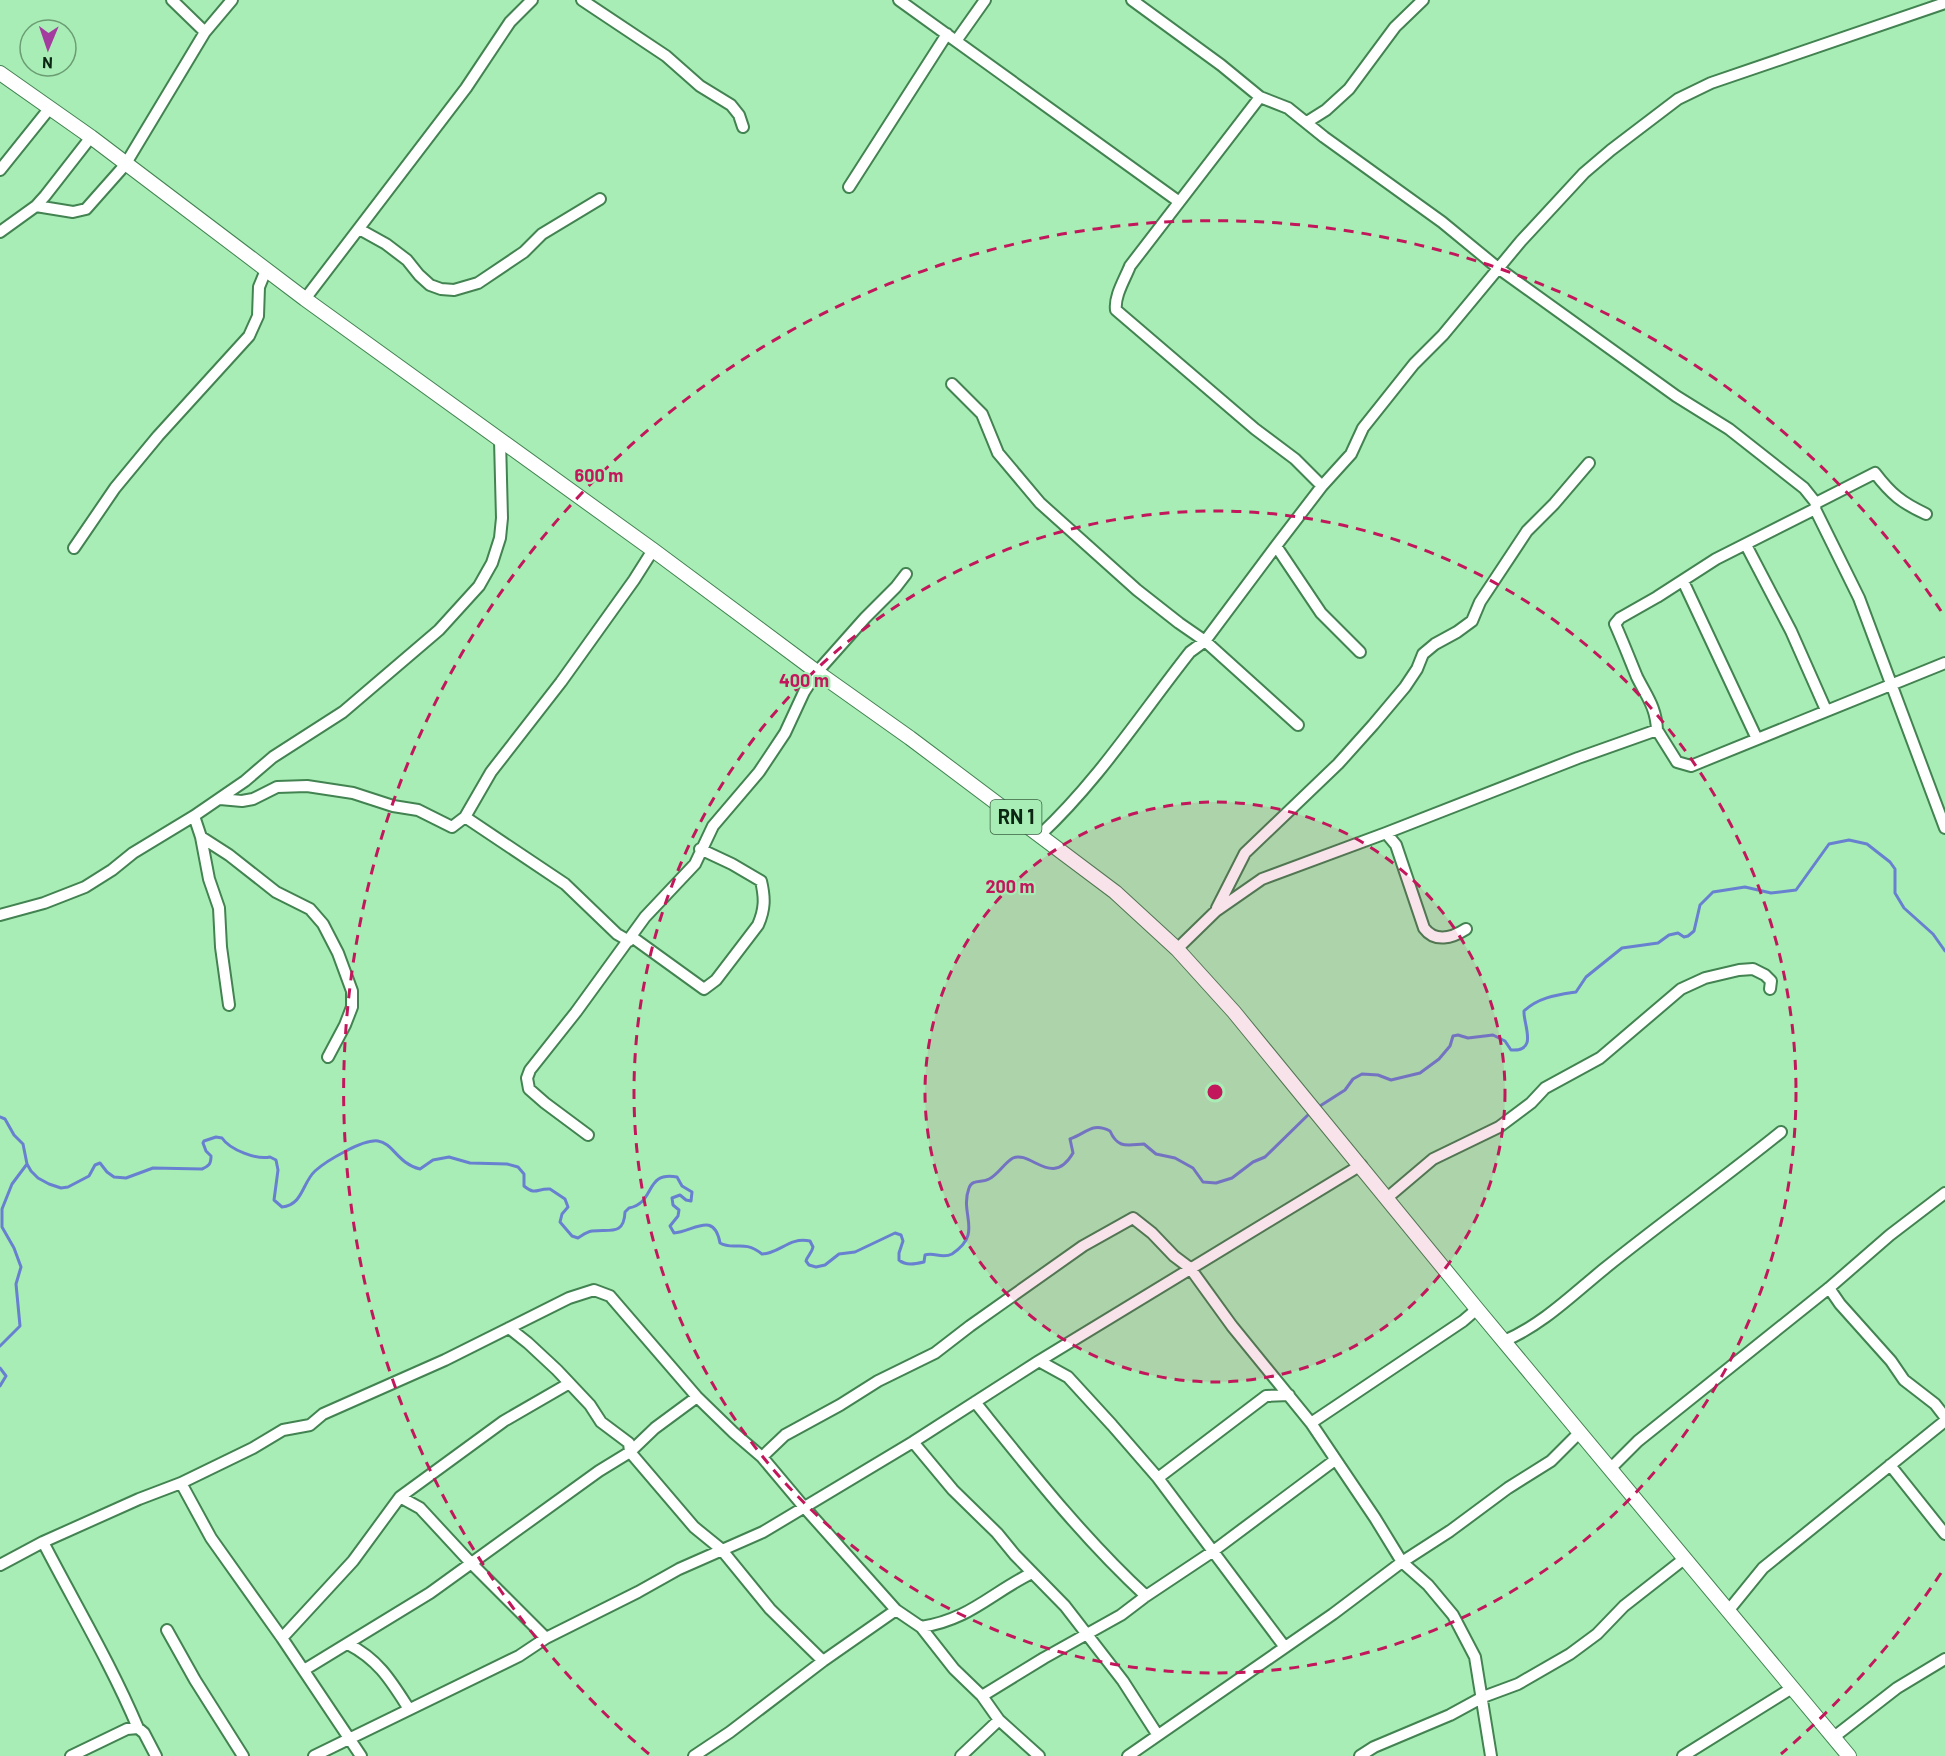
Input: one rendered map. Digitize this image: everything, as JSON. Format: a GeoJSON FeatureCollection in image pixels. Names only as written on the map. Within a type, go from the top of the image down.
{"type":"FeatureCollection","features":[{"type":"Feature","properties":{"kind":"main road","name":"RN 1"},"geometry":{"type":"LineString","coordinates":[[0,73],[91,138],[305,299],[910,738],[1115,892],[1177,949],[1234,1012],[1477,1309],[1849,1756]]}},
{"type":"Feature","properties":{"kind":"street"},"geometry":{"type":"LineString","coordinates":[[172,0],[205,32]]}},
{"type":"Feature","properties":{"kind":"street"},"geometry":{"type":"LineString","coordinates":[[36,206],[80,212],[86,209],[125,165],[205,32],[232,0]]}},
{"type":"Feature","properties":{"kind":"street"},"geometry":{"type":"LineString","coordinates":[[305,299],[466,88],[510,22],[532,0]]}},
{"type":"Feature","properties":{"kind":"street"},"geometry":{"type":"LineString","coordinates":[[582,0],[666,57],[700,86],[731,105],[739,115],[743,127]]}},
{"type":"Feature","properties":{"kind":"street"},"geometry":{"type":"LineString","coordinates":[[899,0],[1178,201]]}},
{"type":"Feature","properties":{"kind":"street"},"geometry":{"type":"LineString","coordinates":[[849,187],[951,38],[985,0]]}},
{"type":"Feature","properties":{"kind":"street"},"geometry":{"type":"LineString","coordinates":[[1132,0],[1221,65],[1260,97],[1288,108],[1324,137],[1443,222],[1498,268],[1676,396],[1729,429],[1804,488],[1859,598],[1945,828]]}},
{"type":"Feature","properties":{"kind":"street"},"geometry":{"type":"LineString","coordinates":[[1307,122],[1326,110],[1349,89],[1395,27],[1424,0]]}},
{"type":"Feature","properties":{"kind":"street"},"geometry":{"type":"LineString","coordinates":[[1040,835],[1059,818],[1100,772],[1190,652],[1205,641],[1322,486],[1351,454],[1363,428],[1414,364],[1443,335],[1498,268],[1584,173],[1678,99],[1711,83],[1945,3]]}},
{"type":"Feature","properties":{"kind":"street"},"geometry":{"type":"LineString","coordinates":[[1260,97],[1130,266],[1115,305],[1116,310],[1255,429],[1295,459],[1322,486]]}},
{"type":"Feature","properties":{"kind":"street"},"geometry":{"type":"LineString","coordinates":[[0,170],[49,109]]}},
{"type":"Feature","properties":{"kind":"street"},"geometry":{"type":"LineString","coordinates":[[0,232],[36,206],[91,138]]}},
{"type":"Feature","properties":{"kind":"street"},"geometry":{"type":"LineString","coordinates":[[359,229],[386,244],[407,260],[430,285],[454,290],[478,283],[524,252],[542,234],[600,199]]}},
{"type":"Feature","properties":{"kind":"street"},"geometry":{"type":"LineString","coordinates":[[74,548],[115,488],[150,444],[249,336],[258,316],[259,287],[266,270]]}},
{"type":"Feature","properties":{"kind":"street"},"geometry":{"type":"LineString","coordinates":[[951,384],[982,414],[998,453],[1040,503],[1083,544],[1137,590],[1205,641],[1299,725]]}},
{"type":"Feature","properties":{"kind":"street"},"geometry":{"type":"LineString","coordinates":[[0,915],[34,906],[85,887],[112,870],[133,853],[220,799],[273,758],[343,712],[439,630],[479,586],[492,563],[500,538],[502,518],[500,440]]}},
{"type":"Feature","properties":{"kind":"street"},"geometry":{"type":"LineString","coordinates":[[1216,911],[1245,853],[1338,764],[1373,725],[1405,687],[1417,669],[1423,654],[1472,621],[1480,602],[1527,531],[1589,463]]}},
{"type":"Feature","properties":{"kind":"street"},"geometry":{"type":"LineString","coordinates":[[1926,514],[1903,503],[1887,489],[1875,472],[1746,545],[1716,559],[1620,618],[1615,624],[1639,680],[1652,703],[1658,730],[1677,762],[1691,766],[1945,663]]}},
{"type":"Feature","properties":{"kind":"street"},"geometry":{"type":"LineString","coordinates":[[1746,545],[1791,631],[1826,710]]}},
{"type":"Feature","properties":{"kind":"street"},"geometry":{"type":"LineString","coordinates":[[1276,546],[1321,613],[1360,652]]}},
{"type":"Feature","properties":{"kind":"street"},"geometry":{"type":"LineString","coordinates":[[220,799],[253,799],[277,787],[307,786],[353,793],[393,806],[418,810],[452,827],[465,817],[491,772],[561,682],[653,550]]}},
{"type":"Feature","properties":{"kind":"street"},"geometry":{"type":"LineString","coordinates":[[588,1135],[530,1089],[527,1078],[645,917],[695,864],[712,826],[759,772],[785,733],[804,692],[817,672],[906,574]]}},
{"type":"Feature","properties":{"kind":"street"},"geometry":{"type":"LineString","coordinates":[[1683,581],[1757,739]]}},
{"type":"Feature","properties":{"kind":"street"},"geometry":{"type":"LineString","coordinates":[[1177,949],[1216,911],[1262,879],[1386,833],[1522,778],[1658,730]]}},
{"type":"Feature","properties":{"kind":"street"},"geometry":{"type":"LineString","coordinates":[[194,816],[201,837],[209,879],[219,908],[220,947],[229,1005]]}},
{"type":"Feature","properties":{"kind":"street"},"geometry":{"type":"LineString","coordinates":[[465,817],[566,884],[617,934],[631,939],[704,989],[716,980],[758,925],[763,914],[765,900],[761,881],[700,849]]}},
{"type":"Feature","properties":{"kind":"street"},"geometry":{"type":"LineString","coordinates":[[1386,833],[1396,845],[1418,912],[1429,936],[1438,938],[1456,936],[1466,929]]}},
{"type":"Feature","properties":{"kind":"street"},"geometry":{"type":"LineString","coordinates":[[201,837],[229,855],[276,892],[310,909],[323,924],[338,953],[352,991],[351,1007],[345,1025],[327,1057]]}},
{"type":"Feature","properties":{"kind":"street"},"geometry":{"type":"LineString","coordinates":[[1387,1198],[1433,1159],[1499,1127],[1531,1103],[1545,1088],[1600,1058],[1681,989],[1699,980],[1722,973],[1753,969],[1771,981],[1770,989]]}},
{"type":"Feature","properties":{"kind":"street"},"geometry":{"type":"LineString","coordinates":[[1504,1341],[1522,1333],[1568,1299],[1781,1132]]}},
{"type":"Feature","properties":{"kind":"street"},"geometry":{"type":"LineString","coordinates":[[314,1756],[519,1656],[546,1638],[680,1569],[763,1532],[913,1442],[1038,1361],[1361,1165]]}},
{"type":"Feature","properties":{"kind":"street"},"geometry":{"type":"LineString","coordinates":[[1610,1469],[1638,1441],[1829,1288],[1890,1235],[1945,1193]]}},
{"type":"Feature","properties":{"kind":"street"},"geometry":{"type":"LineString","coordinates":[[762,1457],[785,1435],[840,1406],[878,1381],[935,1353],[1083,1246],[1132,1218],[1190,1268],[1232,1326],[1311,1423],[1402,1562],[1428,1585],[1453,1615],[1475,1657],[1491,1756]]}},
{"type":"Feature","properties":{"kind":"street"},"geometry":{"type":"LineString","coordinates":[[1728,1611],[1763,1568],[1945,1419],[1935,1404],[1904,1380],[1891,1361],[1840,1304],[1829,1288]]}},
{"type":"Feature","properties":{"kind":"street"},"geometry":{"type":"LineString","coordinates":[[0,1565],[43,1542],[181,1483],[253,1448],[283,1430],[310,1425],[323,1414],[445,1360],[569,1298],[594,1290],[610,1296],[697,1397],[762,1457],[896,1610],[921,1627],[954,1669],[982,1696],[999,1720],[1039,1756]]}},
{"type":"Feature","properties":{"kind":"street"},"geometry":{"type":"LineString","coordinates":[[1311,1423],[1463,1321],[1477,1309]]}},
{"type":"Feature","properties":{"kind":"street"},"geometry":{"type":"LineString","coordinates":[[509,1329],[528,1343],[590,1405],[601,1422],[628,1443],[630,1452],[694,1527],[721,1550],[770,1609],[823,1661]]}},
{"type":"Feature","properties":{"kind":"street"},"geometry":{"type":"LineString","coordinates":[[1038,1361],[1068,1377],[1158,1478],[1284,1646]]}},
{"type":"Feature","properties":{"kind":"street"},"geometry":{"type":"LineString","coordinates":[[282,1638],[353,1561],[400,1497],[504,1421],[568,1384]]}},
{"type":"Feature","properties":{"kind":"street"},"geometry":{"type":"LineString","coordinates":[[1158,1478],[1266,1396],[1289,1395]]}},
{"type":"Feature","properties":{"kind":"street"},"geometry":{"type":"LineString","coordinates":[[304,1670],[430,1593],[599,1471],[630,1452],[655,1428],[697,1397]]}},
{"type":"Feature","properties":{"kind":"street"},"geometry":{"type":"LineString","coordinates":[[975,1402],[1062,1509],[1114,1567],[1146,1596]]}},
{"type":"Feature","properties":{"kind":"street"},"geometry":{"type":"LineString","coordinates":[[1128,1756],[1333,1614],[1402,1562],[1450,1531],[1508,1488],[1551,1461],[1580,1432]]}},
{"type":"Feature","properties":{"kind":"street"},"geometry":{"type":"LineString","coordinates":[[913,1442],[953,1490],[1065,1606],[1123,1681],[1157,1734]]}},
{"type":"Feature","properties":{"kind":"street"},"geometry":{"type":"LineString","coordinates":[[982,1696],[1121,1615],[1212,1552],[1335,1460]]}},
{"type":"Feature","properties":{"kind":"street"},"geometry":{"type":"LineString","coordinates":[[1890,1465],[1945,1534]]}},
{"type":"Feature","properties":{"kind":"street"},"geometry":{"type":"LineString","coordinates":[[181,1483],[211,1538],[282,1638],[361,1756]]}},
{"type":"Feature","properties":{"kind":"street"},"geometry":{"type":"LineString","coordinates":[[400,1497],[420,1508],[546,1638]]}},
{"type":"Feature","properties":{"kind":"street"},"geometry":{"type":"LineString","coordinates":[[43,1542],[86,1626],[121,1686],[138,1728],[144,1733],[156,1756]]}},
{"type":"Feature","properties":{"kind":"street"},"geometry":{"type":"LineString","coordinates":[[1360,1756],[1374,1747],[1450,1715],[1483,1697],[1518,1684],[1570,1654],[1597,1634],[1624,1606],[1684,1559]]}},
{"type":"Feature","properties":{"kind":"street"},"geometry":{"type":"LineString","coordinates":[[921,1627],[942,1624],[960,1617],[1032,1573]]}},
{"type":"Feature","properties":{"kind":"street"},"geometry":{"type":"LineString","coordinates":[[694,1756],[896,1610]]}},
{"type":"Feature","properties":{"kind":"street"},"geometry":{"type":"LineString","coordinates":[[167,1630],[195,1680],[243,1756]]}},
{"type":"Feature","properties":{"kind":"street"},"geometry":{"type":"LineString","coordinates":[[348,1644],[365,1653],[381,1668],[409,1709]]}},
{"type":"Feature","properties":{"kind":"street"},"geometry":{"type":"LineString","coordinates":[[1834,1737],[1898,1688],[1945,1659]]}},
{"type":"Feature","properties":{"kind":"street"},"geometry":{"type":"LineString","coordinates":[[1683,1756],[1792,1688]]}},
{"type":"Feature","properties":{"kind":"street"},"geometry":{"type":"LineString","coordinates":[[961,1756],[999,1720]]}},
{"type":"Feature","properties":{"kind":"street"},"geometry":{"type":"LineString","coordinates":[[71,1756],[127,1730],[138,1728]]}},
{"type":"Feature","properties":{"kind":"waterway"},"geometry":{"type":"LineString","coordinates":[[1320,1106],[1345,1090],[1353,1079],[1362,1074],[1378,1075],[1391,1080],[1420,1073],[1439,1059],[1450,1046],[1453,1036],[1468,1038],[1493,1035],[1505,1041],[1511,1050],[1525,1047],[1528,1036],[1524,1011],[1530,1006],[1548,997],[1576,992],[1586,977],[1622,948],[1658,943],[1669,935],[1678,933],[1684,937],[1688,936],[1694,931],[1700,905],[1713,892],[1745,887],[1771,893],[1796,890],[1829,844],[1849,840],[1867,844],[1890,862],[1895,869],[1895,893],[1904,908],[1933,934],[1945,951]]}},
{"type":"Feature","properties":{"kind":"waterway"},"geometry":{"type":"LineString","coordinates":[[0,1117],[5,1119],[14,1135],[23,1144],[27,1164],[31,1171],[38,1178],[61,1188],[68,1187],[89,1176],[95,1165],[100,1163],[114,1177],[126,1178],[153,1168],[202,1169],[209,1164],[211,1159],[203,1143],[216,1137],[222,1138],[244,1153],[276,1160],[278,1170],[274,1200],[282,1207],[298,1198],[311,1176],[320,1167],[345,1152],[371,1141],[383,1143],[406,1163],[420,1169],[433,1160],[449,1157],[470,1163],[507,1164],[518,1167],[524,1174],[524,1186],[528,1189],[534,1191],[550,1189],[565,1199],[568,1207],[562,1214],[560,1222],[572,1236],[578,1238],[590,1231],[619,1228],[624,1220],[625,1212],[643,1200],[654,1183],[667,1176],[677,1177],[682,1186],[692,1192],[691,1201],[680,1195],[672,1198],[673,1205],[679,1210],[678,1216],[670,1226],[674,1233],[708,1225],[713,1227],[720,1243],[749,1247],[762,1254],[796,1241],[810,1241],[813,1247],[806,1261],[809,1265],[816,1267],[825,1265],[839,1254],[855,1252],[895,1233],[901,1235],[903,1241],[899,1260],[905,1263],[924,1262],[925,1255],[928,1254],[945,1256],[952,1254],[967,1239],[969,1231],[967,1198],[972,1183],[992,1177],[1013,1158],[1020,1157],[1042,1166],[1057,1168],[1065,1163],[1073,1153],[1070,1139],[1090,1129],[1099,1128],[1110,1131],[1116,1141],[1124,1145],[1144,1144],[1156,1154],[1175,1158],[1193,1168],[1203,1182],[1216,1183],[1232,1178],[1253,1162],[1265,1157],[1310,1113]]}},
{"type":"Feature","properties":{"kind":"waterway"},"geometry":{"type":"LineString","coordinates":[[0,1346],[20,1326],[16,1284],[21,1267],[14,1248],[2,1227],[2,1209],[12,1184],[27,1164]]}},
{"type":"Feature","properties":{"kind":"waterway"},"geometry":{"type":"LineString","coordinates":[[0,1368],[6,1376],[0,1386]]}}]}
